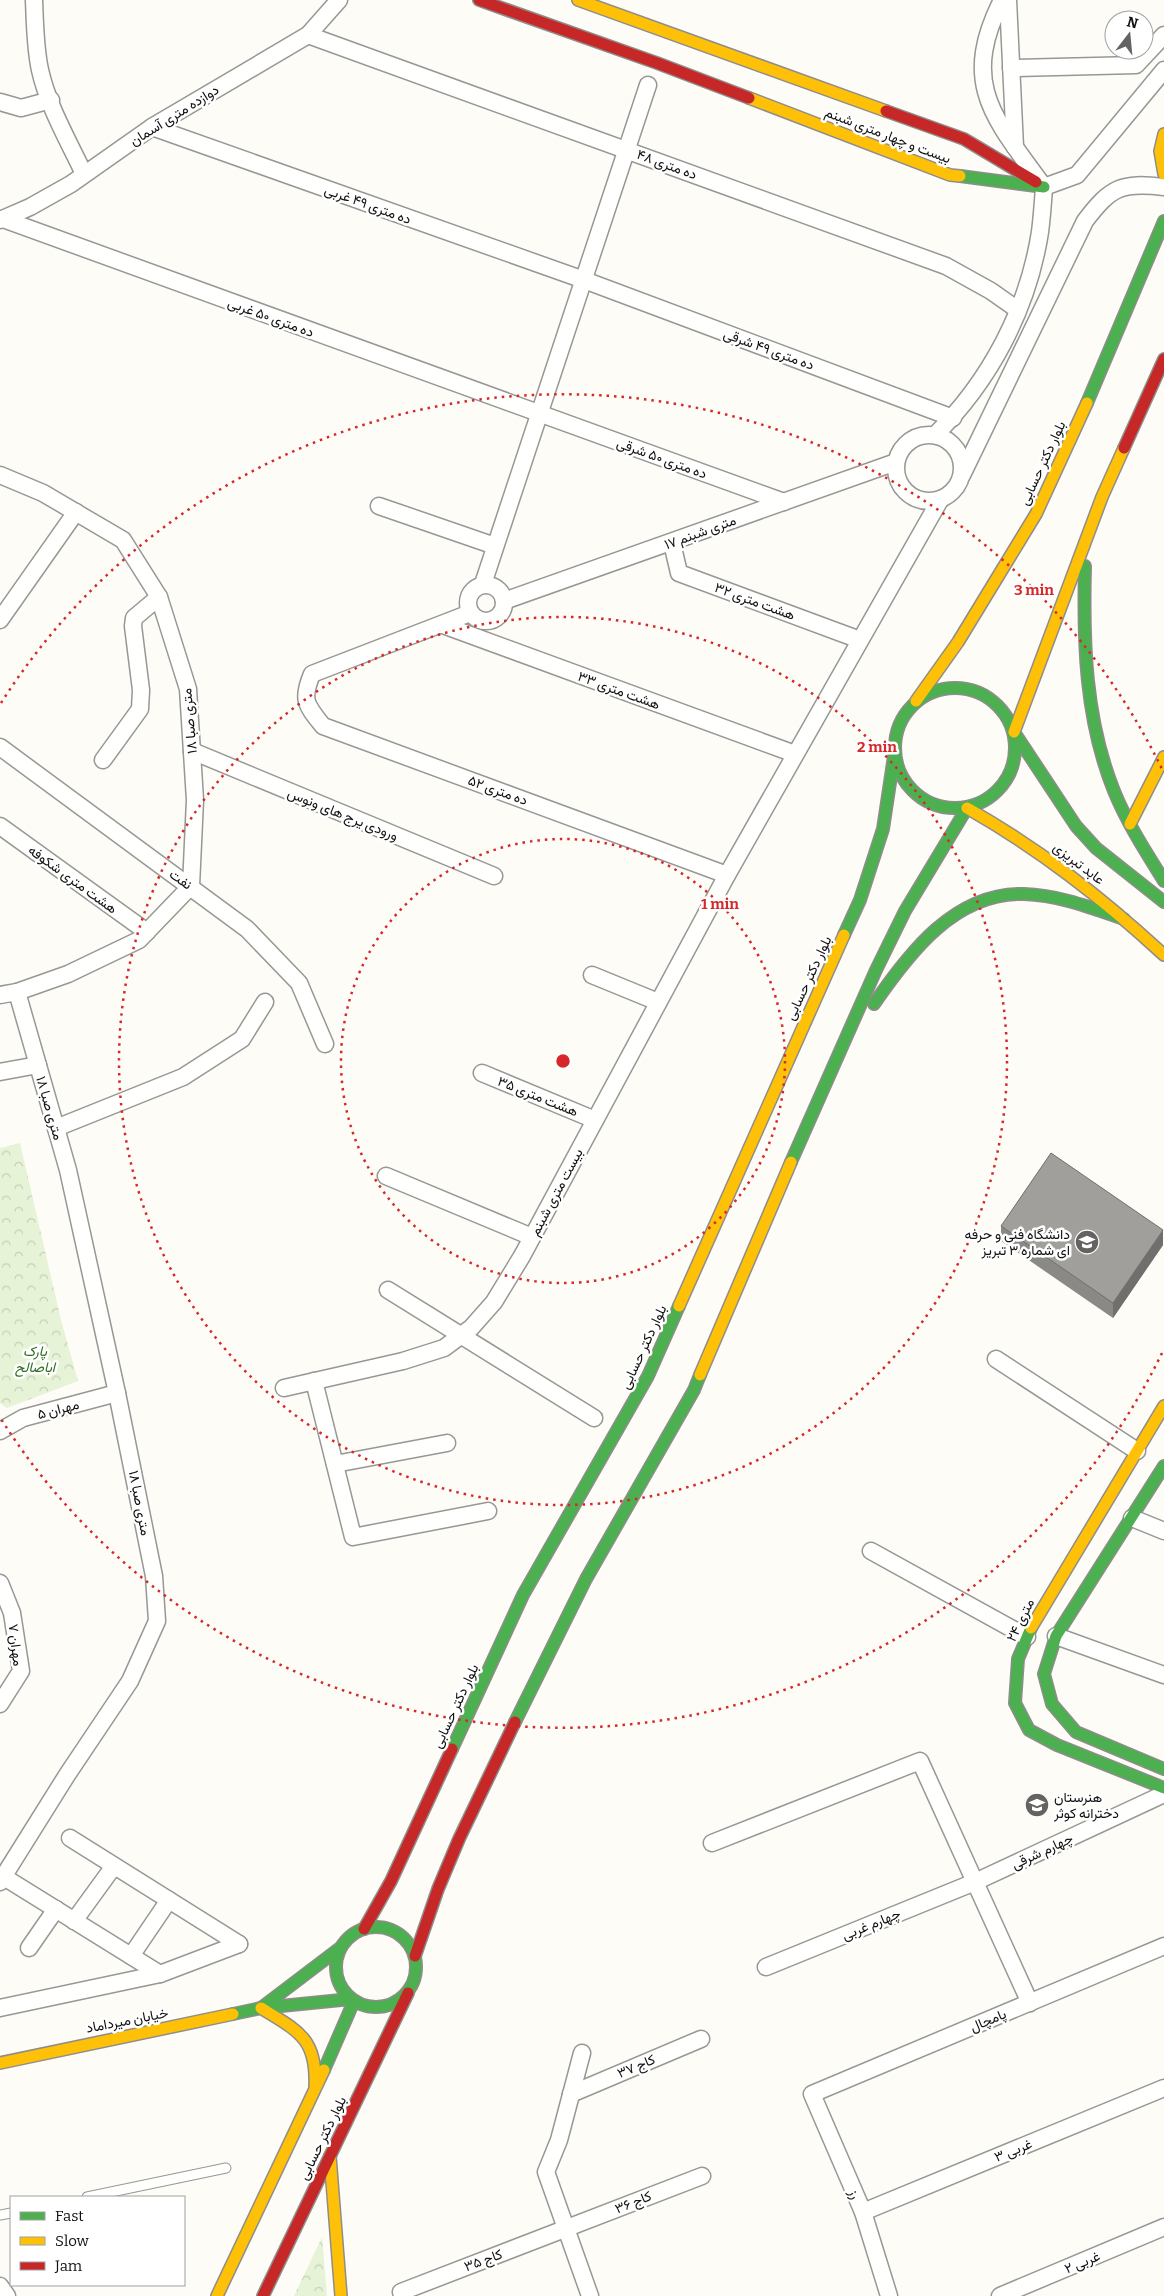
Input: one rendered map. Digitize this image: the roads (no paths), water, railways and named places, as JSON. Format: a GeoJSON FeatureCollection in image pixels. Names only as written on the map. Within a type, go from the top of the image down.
{"type":"FeatureCollection","features":[{"type":"Feature","properties":{"kind":"main road","name":"بیست و چهار متری شبنم"},"geometry":{"type":"LineString","coordinates":[[479,0],[657,63],[950,175],[1044,187]]}},
{"type":"Feature","properties":{"kind":"main road","name":"بیست و چهار متری شبنم"},"geometry":{"type":"LineString","coordinates":[[578,0],[964,139],[1044,187]]}},
{"type":"Feature","properties":{"kind":"main road"},"geometry":{"type":"LineString","coordinates":[[1164,134],[1160,151],[1164,174]]}},
{"type":"Feature","properties":{"kind":"main road","name":"بلوار دکتر حسابی"},"geometry":{"type":"LineString","coordinates":[[916,701],[958,642],[1036,514],[1102,370],[1164,220]]}},
{"type":"Feature","properties":{"kind":"main road"},"geometry":{"type":"LineString","coordinates":[[1014,732],[1102,497],[1164,359]]}},
{"type":"Feature","properties":{"kind":"main road"},"geometry":{"type":"LineString","coordinates":[[1085,546],[1084,631],[1086,675],[1090,705],[1109,778],[1130,824],[1164,881]]}},
{"type":"Feature","properties":{"kind":"main road"},"geometry":{"type":"LineString","coordinates":[[954,688],[975,691],[992,700],[1006,715],[1014,732],[1016,752],[1011,771],[1006,780],[1001,788],[986,801],[967,808],[948,809],[928,803],[912,792],[900,776],[894,756],[895,736],[903,717],[916,701],[934,691],[954,688]]}},
{"type":"Feature","properties":{"kind":"main road","name":"عابد تبریزی"},"geometry":{"type":"LineString","coordinates":[[1014,732],[1076,826],[1096,848],[1164,902]]}},
{"type":"Feature","properties":{"kind":"main road","name":"بلوار دکتر حسابی"},"geometry":{"type":"LineString","coordinates":[[364,1929],[391,1881],[523,1595],[648,1376],[860,900],[883,829],[894,756]]}},
{"type":"Feature","properties":{"kind":"main road"},"geometry":{"type":"LineString","coordinates":[[1130,824],[1164,757]]}},
{"type":"Feature","properties":{"kind":"main road"},"geometry":{"type":"LineString","coordinates":[[414,1956],[438,1889],[460,1839],[560,1629],[586,1579],[694,1390],[819,1096],[876,970],[905,911],[967,808]]}},
{"type":"Feature","properties":{"kind":"main road","name":"عابد تبریزی"},"geometry":{"type":"LineString","coordinates":[[967,808],[1015,835],[1056,863],[1164,955]]}},
{"type":"Feature","properties":{"kind":"main road"},"geometry":{"type":"LineString","coordinates":[[844,1042],[904,961],[926,939],[968,908],[986,900],[1022,894],[1067,901],[1124,919]]}},
{"type":"Feature","properties":{"kind":"main road","name":"۲۴ متری"},"geometry":{"type":"LineString","coordinates":[[1164,1406],[1033,1622],[1018,1659],[1015,1703],[1029,1730],[1057,1745],[1164,1788]]}},
{"type":"Feature","properties":{"kind":"main road"},"geometry":{"type":"LineString","coordinates":[[1164,1466],[1056,1636],[1044,1674],[1052,1704],[1076,1732],[1164,1769]]}},
{"type":"Feature","properties":{"kind":"main road"},"geometry":{"type":"LineString","coordinates":[[314,2093],[317,2065],[316,2056],[309,2042],[299,2033],[261,2008],[340,1948],[351,1936],[364,1929],[379,1927],[394,1931],[406,1941],[414,1956],[416,1971],[408,1993],[396,2003],[382,2007],[365,2006],[353,2000],[341,1988],[335,1965],[340,1948]]}},
{"type":"Feature","properties":{"kind":"main road","name":"بلوار دکتر حسابی"},"geometry":{"type":"LineString","coordinates":[[263,2296],[408,1993]]}},
{"type":"Feature","properties":{"kind":"main road","name":"بلوار دکتر حسابی"},"geometry":{"type":"LineString","coordinates":[[217,2296],[314,2093],[353,2000]]}},
{"type":"Feature","properties":{"kind":"main road","name":"خیابان میرداماد"},"geometry":{"type":"LineString","coordinates":[[0,2062],[261,2008],[353,2000]]}},
{"type":"Feature","properties":{"kind":"main road"},"geometry":{"type":"LineString","coordinates":[[330,2156],[341,2296]]}},
{"type":"Feature","properties":{"kind":"street"},"geometry":{"type":"LineString","coordinates":[[34,0],[35,31],[40,70],[51,100],[84,174]]}},
{"type":"Feature","properties":{"kind":"street","name":"دوازده متری آسمان"},"geometry":{"type":"LineString","coordinates":[[1,219],[30,207],[71,184],[152,127],[308,35],[339,0]]}},
{"type":"Feature","properties":{"kind":"street"},"geometry":{"type":"LineString","coordinates":[[935,436],[968,401],[993,363],[1018,310],[1040,233],[1044,187],[995,118],[988,101],[982,72],[986,42],[1002,0]]}},
{"type":"Feature","properties":{"kind":"street"},"geometry":{"type":"LineString","coordinates":[[1008,0],[1016,147]]}},
{"type":"Feature","properties":{"kind":"street","name":"ده متری ۴۸"},"geometry":{"type":"LineString","coordinates":[[308,35],[946,266],[991,291],[1018,310]]}},
{"type":"Feature","properties":{"kind":"street"},"geometry":{"type":"LineString","coordinates":[[1011,68],[1136,65],[1164,35]]}},
{"type":"Feature","properties":{"kind":"street"},"geometry":{"type":"LineString","coordinates":[[1044,187],[1077,175],[1164,70]]}},
{"type":"Feature","properties":{"kind":"street"},"geometry":{"type":"LineString","coordinates":[[483,584],[648,85]]}},
{"type":"Feature","properties":{"kind":"street"},"geometry":{"type":"LineString","coordinates":[[0,102],[21,108],[51,100]]}},
{"type":"Feature","properties":{"kind":"street","name":"ده متری ۴۹ غربی"},"geometry":{"type":"LineString","coordinates":[[152,127],[584,280]]}},
{"type":"Feature","properties":{"kind":"street"},"geometry":{"type":"LineString","coordinates":[[962,475],[961,459],[954,446],[945,439],[935,436],[918,437],[910,441],[899,454],[896,462],[896,474],[900,485],[907,494],[917,500],[929,502],[940,500],[954,491],[962,475],[1084,221],[1100,200],[1118,188],[1134,185],[1164,186]]}},
{"type":"Feature","properties":{"kind":"street","name":"ده متری ۵۰ غربی"},"geometry":{"type":"LineString","coordinates":[[1,219],[539,414]]}},
{"type":"Feature","properties":{"kind":"street","name":"ده متری ۴۹ شرقی"},"geometry":{"type":"LineString","coordinates":[[584,280],[953,418]]}},
{"type":"Feature","properties":{"kind":"street","name":"ده متری ۵۰ شرقی"},"geometry":{"type":"LineString","coordinates":[[539,414],[784,502]]}},
{"type":"Feature","properties":{"kind":"street","name":"۱۷ متری شبنم"},"geometry":{"type":"LineString","coordinates":[[504,601],[896,462]]}},
{"type":"Feature","properties":{"kind":"street","name":"متری صبا ۱۸"},"geometry":{"type":"LineString","coordinates":[[0,475],[43,493],[123,540],[159,597],[188,689],[196,800],[191,886],[139,940],[68,974],[4,994],[38,1065],[70,1180],[117,1393],[154,1576],[157,1621],[130,1681],[67,1775],[2,1880]]}},
{"type":"Feature","properties":{"kind":"street","name":"بیست متری شبنم"},"geometry":{"type":"LineString","coordinates":[[284,1388],[411,1358],[444,1348],[471,1328],[494,1302],[532,1237],[727,875],[940,500]]}},
{"type":"Feature","properties":{"kind":"street"},"geometry":{"type":"LineString","coordinates":[[380,506],[495,546]]}},
{"type":"Feature","properties":{"kind":"street"},"geometry":{"type":"LineString","coordinates":[[0,620],[76,512]]}},
{"type":"Feature","properties":{"kind":"street","name":"هشت متری ۳۲"},"geometry":{"type":"LineString","coordinates":[[672,543],[679,573],[860,640]]}},
{"type":"Feature","properties":{"kind":"street"},"geometry":{"type":"LineString","coordinates":[[483,584],[495,587],[503,595],[504,601],[501,612],[492,620],[480,620],[470,613],[468,608],[469,595],[472,590],[483,584]]}},
{"type":"Feature","properties":{"kind":"street"},"geometry":{"type":"LineString","coordinates":[[103,760],[140,709],[141,690],[133,626],[134,618],[159,597]]}},
{"type":"Feature","properties":{"kind":"street"},"geometry":{"type":"LineString","coordinates":[[443,625],[470,613]]}},
{"type":"Feature","properties":{"kind":"street","name":"ده متری ۵۲"},"geometry":{"type":"LineString","coordinates":[[443,625],[312,674],[305,691],[309,708],[323,726],[727,875]]}},
{"type":"Feature","properties":{"kind":"street","name":"هشت متری ۳۳"},"geometry":{"type":"LineString","coordinates":[[443,625],[795,754]]}},
{"type":"Feature","properties":{"kind":"street","name":"نفت"},"geometry":{"type":"LineString","coordinates":[[0,747],[247,929],[299,983],[325,1044]]}},
{"type":"Feature","properties":{"kind":"street","name":"ورودی یرج های ونوس"},"geometry":{"type":"LineString","coordinates":[[192,751],[494,876]]}},
{"type":"Feature","properties":{"kind":"street","name":"هشت متری شکوفه"},"geometry":{"type":"LineString","coordinates":[[0,826],[146,932]]}},
{"type":"Feature","properties":{"kind":"street"},"geometry":{"type":"LineString","coordinates":[[592,975],[658,1002]]}},
{"type":"Feature","properties":{"kind":"street"},"geometry":{"type":"LineString","coordinates":[[56,1128],[183,1076],[242,1039],[266,1002]]}},
{"type":"Feature","properties":{"kind":"street"},"geometry":{"type":"LineString","coordinates":[[0,1072],[38,1065]]}},
{"type":"Feature","properties":{"kind":"street","name":"هشت متری ۳۵"},"geometry":{"type":"LineString","coordinates":[[482,1073],[595,1120]]}},
{"type":"Feature","properties":{"kind":"street"},"geometry":{"type":"LineString","coordinates":[[386,1176],[532,1237]]}},
{"type":"Feature","properties":{"kind":"street"},"geometry":{"type":"LineString","coordinates":[[388,1290],[594,1418]]}},
{"type":"Feature","properties":{"kind":"street"},"geometry":{"type":"LineString","coordinates":[[996,1359],[1137,1451]]}},
{"type":"Feature","properties":{"kind":"street"},"geometry":{"type":"LineString","coordinates":[[314,1381],[353,1537],[488,1511]]}},
{"type":"Feature","properties":{"kind":"street","name":"مهران ۵"},"geometry":{"type":"LineString","coordinates":[[0,1431],[23,1418],[117,1393]]}},
{"type":"Feature","properties":{"kind":"street"},"geometry":{"type":"LineString","coordinates":[[335,1464],[447,1442]]}},
{"type":"Feature","properties":{"kind":"street"},"geometry":{"type":"LineString","coordinates":[[1132,1518],[1164,1531]]}},
{"type":"Feature","properties":{"kind":"street"},"geometry":{"type":"LineString","coordinates":[[871,1550],[1027,1637]]}},
{"type":"Feature","properties":{"kind":"street","name":"مهران ۷"},"geometry":{"type":"LineString","coordinates":[[0,1583],[12,1612],[21,1671],[0,1704]]}},
{"type":"Feature","properties":{"kind":"street"},"geometry":{"type":"LineString","coordinates":[[1056,1636],[1164,1675]]}},
{"type":"Feature","properties":{"kind":"street"},"geometry":{"type":"LineString","coordinates":[[712,1843],[920,1761],[1030,2003]]}},
{"type":"Feature","properties":{"kind":"street","name":"چهارم شرقی"},"geometry":{"type":"LineString","coordinates":[[975,1882],[1164,1794]]}},
{"type":"Feature","properties":{"kind":"street"},"geometry":{"type":"LineString","coordinates":[[0,2008],[160,1974],[239,1944],[70,1838]]}},
{"type":"Feature","properties":{"kind":"street"},"geometry":{"type":"LineString","coordinates":[[74,1921],[114,1866]]}},
{"type":"Feature","properties":{"kind":"street"},"geometry":{"type":"LineString","coordinates":[[2,1880],[56,1909],[160,1974]]}},
{"type":"Feature","properties":{"kind":"street","name":"چهارم غربی"},"geometry":{"type":"LineString","coordinates":[[766,1967],[975,1882]]}},
{"type":"Feature","properties":{"kind":"street"},"geometry":{"type":"LineString","coordinates":[[131,1956],[170,1900]]}},
{"type":"Feature","properties":{"kind":"street"},"geometry":{"type":"LineString","coordinates":[[29,1948],[56,1909]]}},
{"type":"Feature","properties":{"kind":"street","name":"پامچال"},"geometry":{"type":"LineString","coordinates":[[812,2094],[1164,1946]]}},
{"type":"Feature","properties":{"kind":"street","name":"کاج ۳۷"},"geometry":{"type":"LineString","coordinates":[[571,2094],[701,2039]]}},
{"type":"Feature","properties":{"kind":"street"},"geometry":{"type":"LineString","coordinates":[[582,2054],[559,2140],[546,2172],[590,2296]]}},
{"type":"Feature","properties":{"kind":"street","name":"۳ غربی"},"geometry":{"type":"LineString","coordinates":[[862,2212],[1164,2088]]}},
{"type":"Feature","properties":{"kind":"street","name":"رز"},"geometry":{"type":"LineString","coordinates":[[812,2094],[862,2212],[889,2296]]}},
{"type":"Feature","properties":{"kind":"street","name":"کاج ۳۶"},"geometry":{"type":"LineString","coordinates":[[566,2230],[702,2176]]}},
{"type":"Feature","properties":{"kind":"street","name":"۲ غربی"},"geometry":{"type":"LineString","coordinates":[[1000,2296],[1164,2227]]}},
{"type":"Feature","properties":{"kind":"street","name":"کاج ۳۵"},"geometry":{"type":"LineString","coordinates":[[401,2292],[566,2230]]}},
{"type":"Feature","properties":{"kind":"street"},"geometry":{"type":"LineString","coordinates":[[0,2286],[7,2296]]}},
{"type":"Feature","properties":{"kind":"lane"},"geometry":{"type":"LineString","coordinates":[[92,2196],[226,2168]]}},
{"type":"Feature","properties":{"kind":"place","name":"دانشگاه فنی و حرفه ای شماره ۳ تبریز"},"geometry":{"type":"Point","coordinates":[1087,1242]}},
{"type":"Feature","properties":{"kind":"place","name":"هنرستان دخترانه کوثر"},"geometry":{"type":"Point","coordinates":[1037,1805]}},
{"type":"Feature","properties":{"kind":"park label","name":"پارک اباصالح"},"geometry":{"type":"Point","coordinates":[35,1359]}}]}
